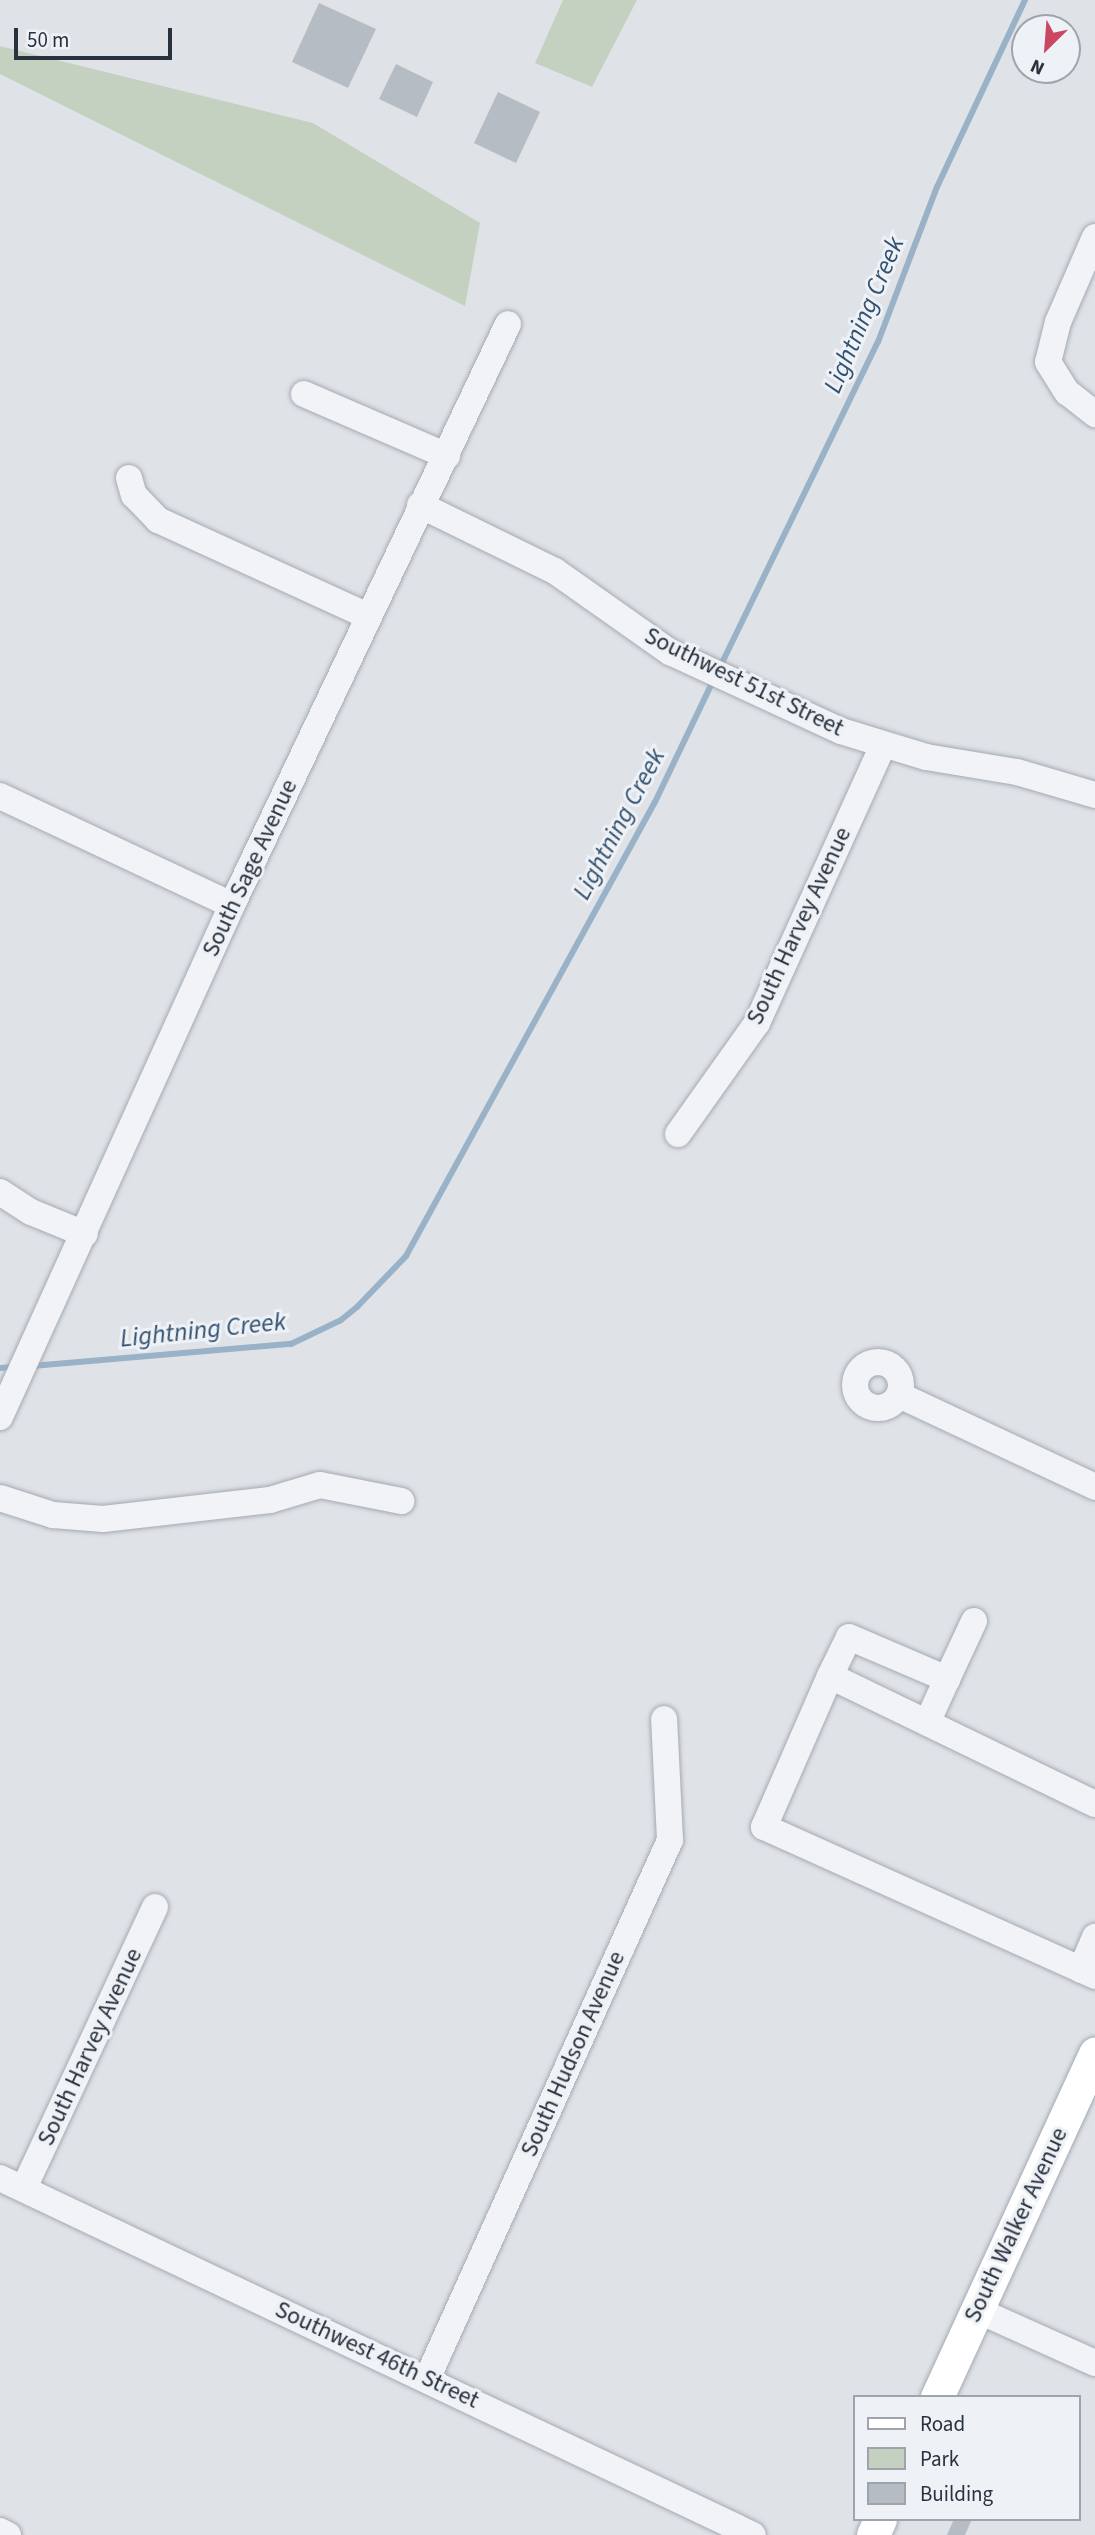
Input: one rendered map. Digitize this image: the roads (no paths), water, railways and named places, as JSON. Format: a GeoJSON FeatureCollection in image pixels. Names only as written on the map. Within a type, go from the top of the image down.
{"type":"FeatureCollection","features":[{"type":"Feature","properties":{"kind":"main road","name":"South Walker Avenue"},"geometry":{"type":"LineString","coordinates":[[938,2395],[1095,2054]]}},
{"type":"Feature","properties":{"kind":"street"},"geometry":{"type":"LineString","coordinates":[[1095,237],[1058,322],[1048,362],[1067,392],[1095,414]]}},
{"type":"Feature","properties":{"kind":"street","name":"South Sage Avenue"},"geometry":{"type":"LineString","coordinates":[[0,1417],[232,905],[508,324]]}},
{"type":"Feature","properties":{"kind":"street"},"geometry":{"type":"LineString","coordinates":[[304,394],[447,456]]}},
{"type":"Feature","properties":{"kind":"street"},"geometry":{"type":"LineString","coordinates":[[129,478],[134,495],[158,520],[368,616]]}},
{"type":"Feature","properties":{"kind":"street","name":"Southwest 51st Street"},"geometry":{"type":"LineString","coordinates":[[420,505],[555,571],[670,652],[759,695],[883,745],[1017,772],[1095,795]]}},
{"type":"Feature","properties":{"kind":"street","name":"South Harvey Avenue"},"geometry":{"type":"LineString","coordinates":[[678,1134],[757,1023],[883,745]]}},
{"type":"Feature","properties":{"kind":"street"},"geometry":{"type":"LineString","coordinates":[[0,796],[232,905]]}},
{"type":"Feature","properties":{"kind":"street"},"geometry":{"type":"LineString","coordinates":[[0,1192],[31,1212],[85,1234]]}},
{"type":"Feature","properties":{"kind":"street"},"geometry":{"type":"LineString","coordinates":[[899,1395],[1095,1488]]}},
{"type":"Feature","properties":{"kind":"street"},"geometry":{"type":"LineString","coordinates":[[0,1498],[53,1515],[103,1519],[270,1500],[320,1485],[401,1501]]}},
{"type":"Feature","properties":{"kind":"street"},"geometry":{"type":"LineString","coordinates":[[927,1723],[974,1621]]}},
{"type":"Feature","properties":{"kind":"street"},"geometry":{"type":"LineString","coordinates":[[947,1679],[849,1637],[764,1827],[1088,1973],[1095,1937]]}},
{"type":"Feature","properties":{"kind":"street"},"geometry":{"type":"LineString","coordinates":[[830,1676],[1095,1804]]}},
{"type":"Feature","properties":{"kind":"street","name":"South Hudson Avenue"},"geometry":{"type":"LineString","coordinates":[[427,2379],[670,1840],[664,1719]]}},
{"type":"Feature","properties":{"kind":"street","name":"South Harvey Avenue"},"geometry":{"type":"LineString","coordinates":[[12,2183],[155,1907]]}},
{"type":"Feature","properties":{"kind":"street","name":"Southwest 46th Street"},"geometry":{"type":"LineString","coordinates":[[12,2183],[753,2535]]}},
{"type":"Feature","properties":{"kind":"street"},"geometry":{"type":"LineString","coordinates":[[977,2309],[1095,2363]]}},
{"type":"Feature","properties":{"kind":"street"},"geometry":{"type":"LineString","coordinates":[[0,2531],[8,2535]]}},
{"type":"Feature","properties":{"kind":"waterway","name":"Lightning Creek"},"geometry":{"type":"LineString","coordinates":[[719,669],[878,342],[937,187],[1025,0]]}},
{"type":"Feature","properties":{"kind":"waterway","name":"Lightning Creek"},"geometry":{"type":"LineString","coordinates":[[32,1366],[291,1344],[341,1320],[357,1307],[406,1256],[655,802],[714,679]]}},
{"type":"Feature","properties":{"kind":"waterway","name":"Lightning Creek"},"geometry":{"type":"LineString","coordinates":[[0,1368],[15,1367]]}}]}
